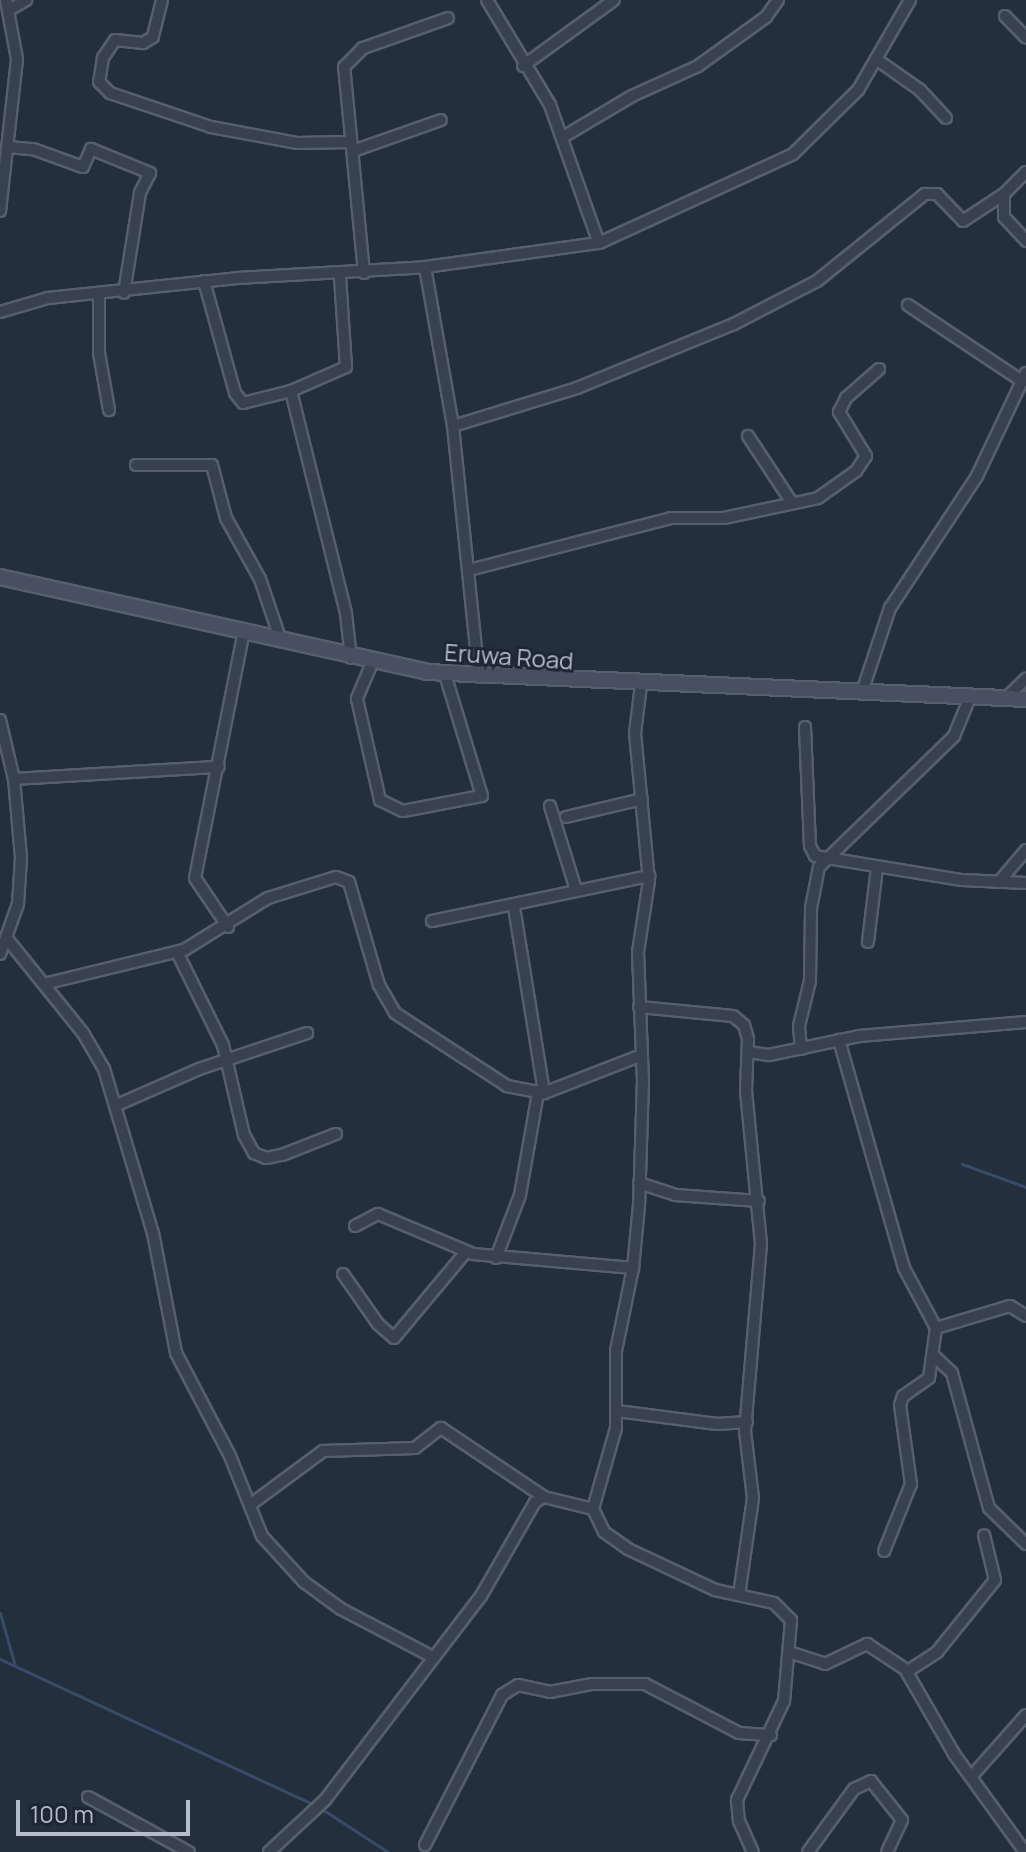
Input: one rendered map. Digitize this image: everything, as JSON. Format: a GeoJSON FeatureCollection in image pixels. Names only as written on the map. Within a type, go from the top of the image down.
{"type":"FeatureCollection","features":[{"type":"Feature","properties":{"kind":"main road","name":"Eruwa Road"},"geometry":{"type":"LineString","coordinates":[[0,577],[351,659],[445,674],[641,685],[1026,699]]}},
{"type":"Feature","properties":{"kind":"street"},"geometry":{"type":"LineString","coordinates":[[0,211],[17,59],[8,5],[26,0]]}},
{"type":"Feature","properties":{"kind":"street"},"geometry":{"type":"LineString","coordinates":[[162,0],[153,37],[143,43],[115,40],[103,58],[99,82],[110,93],[211,127],[297,143],[352,146],[441,120]]}},
{"type":"Feature","properties":{"kind":"street"},"geometry":{"type":"LineString","coordinates":[[487,0],[563,137],[599,243]]}},
{"type":"Feature","properties":{"kind":"street"},"geometry":{"type":"LineString","coordinates":[[523,66],[614,0]]}},
{"type":"Feature","properties":{"kind":"street"},"geometry":{"type":"LineString","coordinates":[[563,137],[632,96],[698,66],[766,17],[778,0]]}},
{"type":"Feature","properties":{"kind":"street"},"geometry":{"type":"LineString","coordinates":[[0,312],[48,298],[124,293],[204,281],[340,276],[599,243],[772,167],[837,116],[876,59],[910,0]]}},
{"type":"Feature","properties":{"kind":"street"},"geometry":{"type":"LineString","coordinates":[[1005,16],[1026,38]]}},
{"type":"Feature","properties":{"kind":"street"},"geometry":{"type":"LineString","coordinates":[[364,273],[343,81],[351,58],[448,18]]}},
{"type":"Feature","properties":{"kind":"street"},"geometry":{"type":"LineString","coordinates":[[876,59],[920,90],[946,118]]}},
{"type":"Feature","properties":{"kind":"street"},"geometry":{"type":"LineString","coordinates":[[8,147],[33,149],[83,167],[91,149],[150,173],[140,193],[124,293]]}},
{"type":"Feature","properties":{"kind":"street"},"geometry":{"type":"LineString","coordinates":[[453,426],[577,388],[734,324],[817,281],[925,194],[937,194],[963,221],[1004,194],[1026,172]]}},
{"type":"Feature","properties":{"kind":"street"},"geometry":{"type":"LineString","coordinates":[[1004,194],[1004,217],[1026,241]]}},
{"type":"Feature","properties":{"kind":"street"},"geometry":{"type":"LineString","coordinates":[[425,267],[453,426],[479,677]]}},
{"type":"Feature","properties":{"kind":"street"},"geometry":{"type":"LineString","coordinates":[[204,281],[238,400],[291,391],[342,370],[348,363],[340,276]]}},
{"type":"Feature","properties":{"kind":"street"},"geometry":{"type":"LineString","coordinates":[[99,295],[99,353],[109,410]]}},
{"type":"Feature","properties":{"kind":"street"},"geometry":{"type":"LineString","coordinates":[[862,692],[890,608],[977,476],[1024,383],[908,305]]}},
{"type":"Feature","properties":{"kind":"street"},"geometry":{"type":"LineString","coordinates":[[469,570],[671,518],[724,518],[828,492],[863,461],[866,448],[839,412],[846,398],[879,369]]}},
{"type":"Feature","properties":{"kind":"street"},"geometry":{"type":"LineString","coordinates":[[291,391],[346,614],[351,659]]}},
{"type":"Feature","properties":{"kind":"street"},"geometry":{"type":"LineString","coordinates":[[748,436],[792,503]]}},
{"type":"Feature","properties":{"kind":"street"},"geometry":{"type":"LineString","coordinates":[[136,465],[212,465],[226,518],[260,579],[282,643]]}},
{"type":"Feature","properties":{"kind":"street"},"geometry":{"type":"LineString","coordinates":[[228,927],[195,878],[243,635]]}},
{"type":"Feature","properties":{"kind":"street"},"geometry":{"type":"LineString","coordinates":[[372,663],[357,699],[380,800],[403,811],[482,796],[445,674]]}},
{"type":"Feature","properties":{"kind":"street"},"geometry":{"type":"LineString","coordinates":[[1006,698],[1026,679]]}},
{"type":"Feature","properties":{"kind":"street"},"geometry":{"type":"LineString","coordinates":[[641,685],[635,733],[649,876],[638,952],[642,1055],[639,1183],[633,1268],[616,1351],[617,1411],[593,1509],[604,1532],[628,1549],[715,1590],[787,1610],[792,1653],[771,1735],[737,1800],[739,1821],[753,1852]]}},
{"type":"Feature","properties":{"kind":"street"},"geometry":{"type":"LineString","coordinates":[[801,1049],[799,1026],[812,961],[811,908],[825,858],[954,736],[970,697]]}},
{"type":"Feature","properties":{"kind":"street"},"geometry":{"type":"LineString","coordinates":[[0,720],[14,779],[21,858],[18,904],[8,940],[0,954]]}},
{"type":"Feature","properties":{"kind":"street"},"geometry":{"type":"LineString","coordinates":[[805,727],[810,846],[815,856],[877,868],[1026,883]]}},
{"type":"Feature","properties":{"kind":"street"},"geometry":{"type":"LineString","coordinates":[[14,779],[219,767]]}},
{"type":"Feature","properties":{"kind":"street"},"geometry":{"type":"LineString","coordinates":[[566,817],[642,799]]}},
{"type":"Feature","properties":{"kind":"street"},"geometry":{"type":"LineString","coordinates":[[550,806],[576,890]]}},
{"type":"Feature","properties":{"kind":"street"},"geometry":{"type":"LineString","coordinates":[[999,882],[1026,850]]}},
{"type":"Feature","properties":{"kind":"street"},"geometry":{"type":"LineString","coordinates":[[868,942],[877,868]]}},
{"type":"Feature","properties":{"kind":"street"},"geometry":{"type":"LineString","coordinates":[[432,921],[514,907],[576,890],[649,876]]}},
{"type":"Feature","properties":{"kind":"street"},"geometry":{"type":"LineString","coordinates":[[44,984],[177,952],[228,927],[268,898],[344,879],[355,897],[379,985],[395,1013],[507,1086],[541,1093],[642,1055]]}},
{"type":"Feature","properties":{"kind":"street"},"geometry":{"type":"LineString","coordinates":[[496,1258],[520,1195],[541,1093],[514,907]]}},
{"type":"Feature","properties":{"kind":"street"},"geometry":{"type":"LineString","coordinates":[[8,940],[83,1033],[104,1069],[153,1233],[176,1353],[262,1536],[304,1582],[341,1609],[433,1657]]}},
{"type":"Feature","properties":{"kind":"street"},"geometry":{"type":"LineString","coordinates":[[177,952],[229,1060],[244,1135],[260,1157],[282,1155],[336,1134]]}},
{"type":"Feature","properties":{"kind":"street"},"geometry":{"type":"LineString","coordinates":[[639,1007],[733,1016],[744,1025],[749,1052],[746,1091],[759,1201],[747,1422],[753,1498],[739,1595]]}},
{"type":"Feature","properties":{"kind":"street"},"geometry":{"type":"LineString","coordinates":[[749,1052],[801,1049],[839,1040],[1026,1022]]}},
{"type":"Feature","properties":{"kind":"street"},"geometry":{"type":"LineString","coordinates":[[117,1105],[307,1033]]}},
{"type":"Feature","properties":{"kind":"street"},"geometry":{"type":"LineString","coordinates":[[839,1040],[904,1268],[936,1328],[935,1357],[929,1378],[903,1396],[911,1484],[884,1551]]}},
{"type":"Feature","properties":{"kind":"street"},"geometry":{"type":"LineString","coordinates":[[639,1183],[675,1195],[759,1201]]}},
{"type":"Feature","properties":{"kind":"street"},"geometry":{"type":"LineString","coordinates":[[355,1226],[385,1215],[466,1252],[496,1258],[633,1268]]}},
{"type":"Feature","properties":{"kind":"street"},"geometry":{"type":"LineString","coordinates":[[343,1274],[378,1324],[394,1338],[466,1252]]}},
{"type":"Feature","properties":{"kind":"street"},"geometry":{"type":"LineString","coordinates":[[936,1328],[1010,1306],[1026,1316]]}},
{"type":"Feature","properties":{"kind":"street"},"geometry":{"type":"LineString","coordinates":[[935,1357],[952,1373],[989,1508],[1026,1544]]}},
{"type":"Feature","properties":{"kind":"street"},"geometry":{"type":"LineString","coordinates":[[617,1411],[717,1424],[747,1422]]}},
{"type":"Feature","properties":{"kind":"street"},"geometry":{"type":"LineString","coordinates":[[250,1505],[323,1451],[415,1448],[441,1428],[544,1497],[593,1509]]}},
{"type":"Feature","properties":{"kind":"street"},"geometry":{"type":"LineString","coordinates":[[269,1852],[325,1800],[481,1596],[535,1502],[544,1497]]}},
{"type":"Feature","properties":{"kind":"street"},"geometry":{"type":"LineString","coordinates":[[908,1671],[937,1652],[995,1580],[984,1535]]}},
{"type":"Feature","properties":{"kind":"street"},"geometry":{"type":"LineString","coordinates":[[792,1653],[825,1664],[867,1644],[908,1671],[971,1777],[1025,1852]]}},
{"type":"Feature","properties":{"kind":"street"},"geometry":{"type":"LineString","coordinates":[[425,1845],[502,1695],[518,1685],[550,1692],[592,1684],[645,1684],[739,1733],[771,1735]]}},
{"type":"Feature","properties":{"kind":"street"},"geometry":{"type":"LineString","coordinates":[[971,1777],[1026,1715]]}},
{"type":"Feature","properties":{"kind":"street"},"geometry":{"type":"LineString","coordinates":[[808,1852],[854,1789],[871,1781],[902,1820],[887,1852]]}},
{"type":"Feature","properties":{"kind":"street"},"geometry":{"type":"LineString","coordinates":[[88,1797],[189,1852]]}},
{"type":"Feature","properties":{"kind":"waterway"},"geometry":{"type":"LineString","coordinates":[[962,1164],[1026,1187]]}},
{"type":"Feature","properties":{"kind":"waterway"},"geometry":{"type":"LineString","coordinates":[[0,1613],[15,1666]]}},
{"type":"Feature","properties":{"kind":"waterway"},"geometry":{"type":"LineString","coordinates":[[0,1659],[316,1806]]}},
{"type":"Feature","properties":{"kind":"waterway"},"geometry":{"type":"LineString","coordinates":[[322,1809],[388,1852]]}}]}
